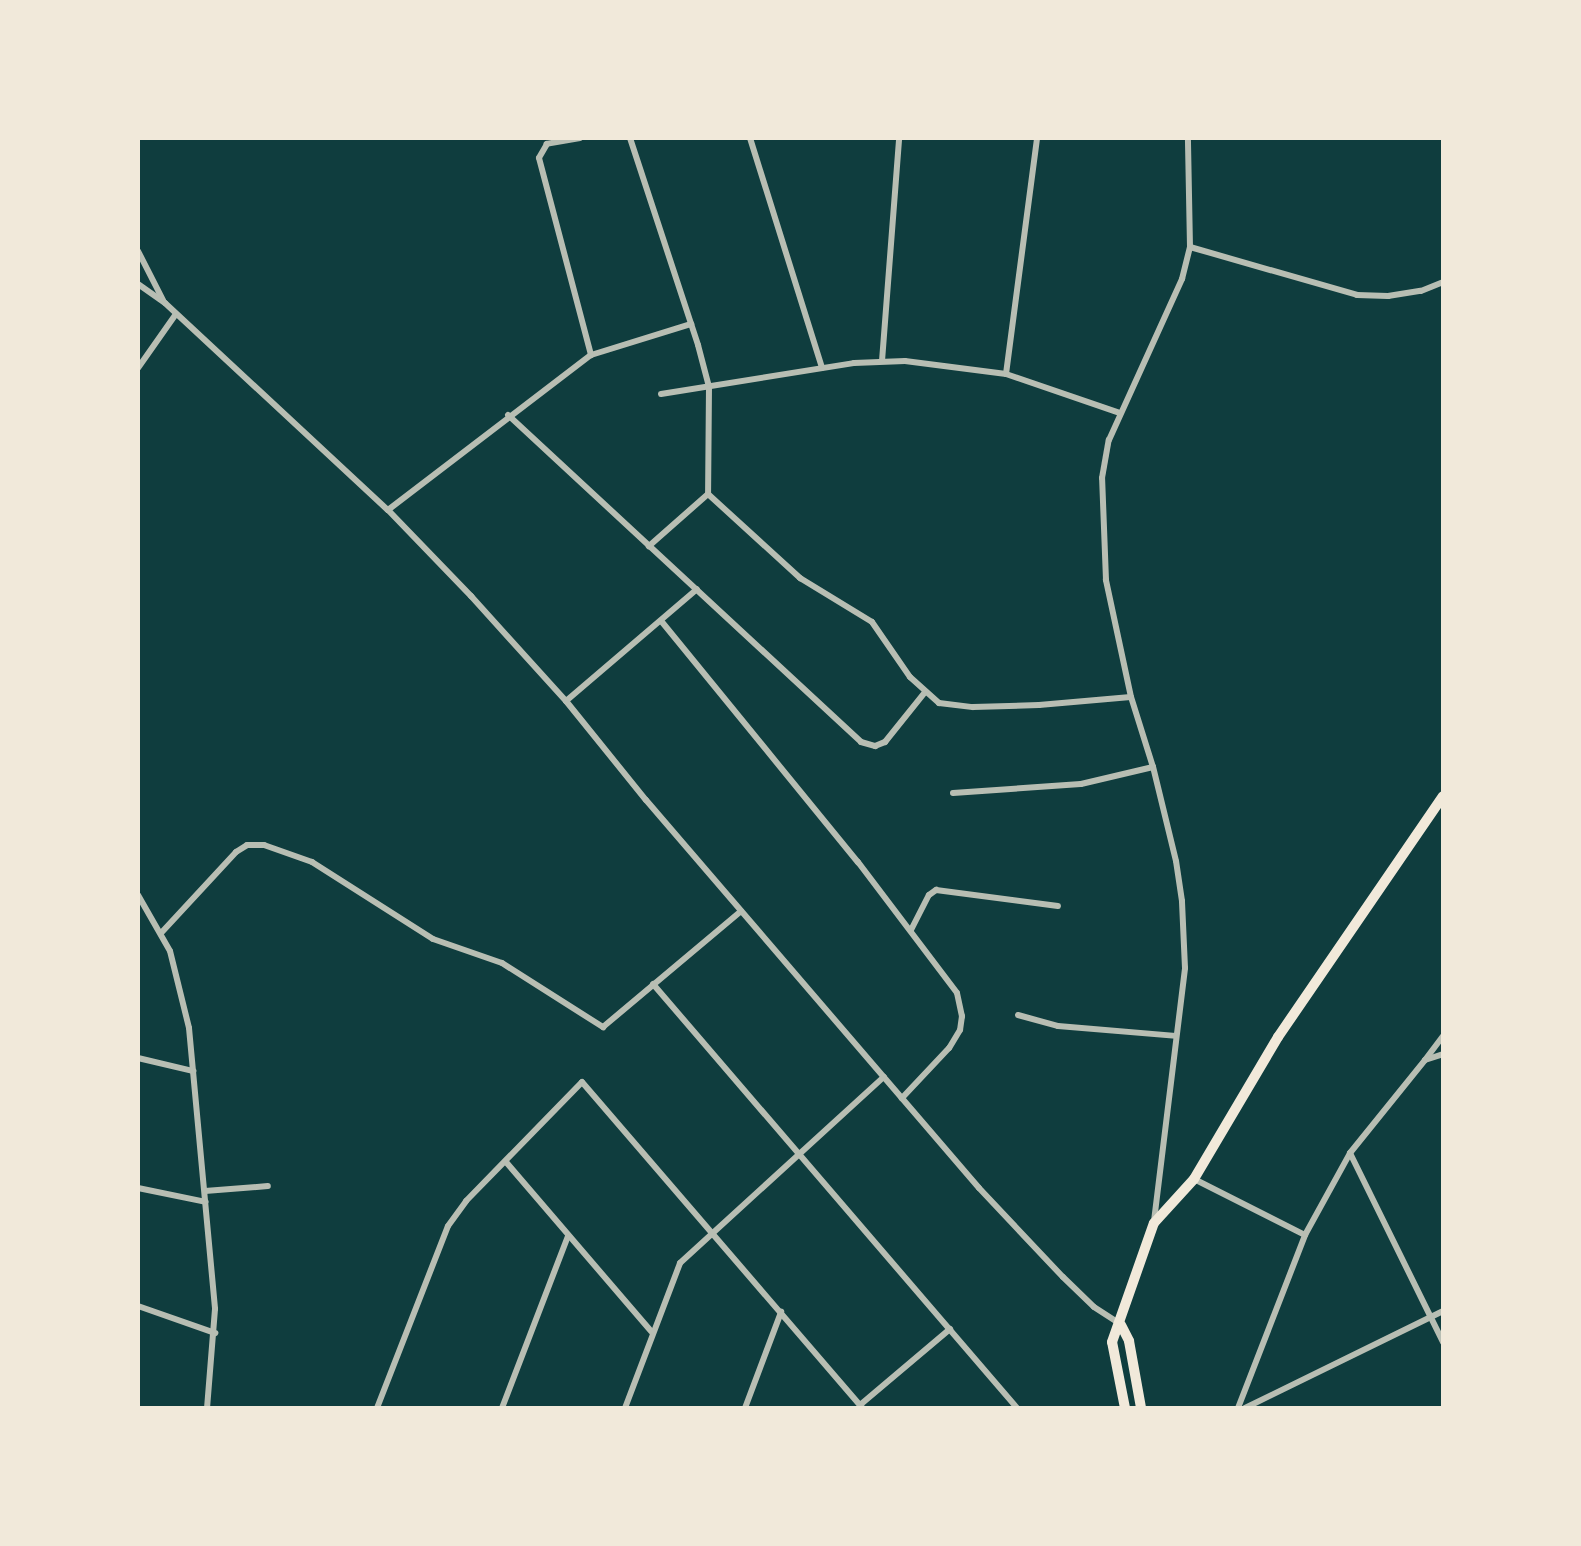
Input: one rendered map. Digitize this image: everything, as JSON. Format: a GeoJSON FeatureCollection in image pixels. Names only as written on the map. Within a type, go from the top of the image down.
{"type":"FeatureCollection","features":[{"type":"Feature","properties":{"kind":"main road"},"geometry":{"type":"LineString","coordinates":[[1125,1408],[1112,1342],[1121,1325],[1129,1286],[1154,1223],[1194,1179],[1278,1037],[1443,796]]}},
{"type":"Feature","properties":{"kind":"main road"},"geometry":{"type":"LineString","coordinates":[[1121,1325],[1129,1341],[1141,1408]]}},
{"type":"Feature","properties":{"kind":"street"},"geometry":{"type":"LineString","coordinates":[[580,138],[547,144],[540,151],[540,163],[591,355]]}},
{"type":"Feature","properties":{"kind":"street"},"geometry":{"type":"LineString","coordinates":[[630,138],[709,387],[708,494],[649,546]]}},
{"type":"Feature","properties":{"kind":"street"},"geometry":{"type":"LineString","coordinates":[[750,138],[822,368]]}},
{"type":"Feature","properties":{"kind":"street"},"geometry":{"type":"LineString","coordinates":[[882,361],[899,138]]}},
{"type":"Feature","properties":{"kind":"street"},"geometry":{"type":"LineString","coordinates":[[1006,374],[1037,138]]}},
{"type":"Feature","properties":{"kind":"street"},"geometry":{"type":"LineString","coordinates":[[1154,1223],[1185,968],[1182,901],[1153,767],[1131,697],[1106,580],[1101,525],[1102,478],[1109,440],[1182,279],[1190,247],[1188,138]]}},
{"type":"Feature","properties":{"kind":"street"},"geometry":{"type":"LineString","coordinates":[[1190,247],[1357,295],[1388,296],[1421,291],[1443,282]]}},
{"type":"Feature","properties":{"kind":"street"},"geometry":{"type":"LineString","coordinates":[[138,251],[165,303]]}},
{"type":"Feature","properties":{"kind":"street"},"geometry":{"type":"LineString","coordinates":[[138,284],[165,303],[388,510],[566,701],[979,1188],[1094,1307],[1121,1325]]}},
{"type":"Feature","properties":{"kind":"street"},"geometry":{"type":"LineString","coordinates":[[138,368],[176,314]]}},
{"type":"Feature","properties":{"kind":"street"},"geometry":{"type":"LineString","coordinates":[[388,510],[508,415],[591,355],[691,324]]}},
{"type":"Feature","properties":{"kind":"street"},"geometry":{"type":"LineString","coordinates":[[661,394],[882,361],[1006,374],[1120,413]]}},
{"type":"Feature","properties":{"kind":"street"},"geometry":{"type":"LineString","coordinates":[[508,415],[861,742],[875,746],[885,742],[925,692]]}},
{"type":"Feature","properties":{"kind":"street"},"geometry":{"type":"LineString","coordinates":[[708,494],[800,578],[872,622],[925,692],[939,703],[962,706],[1131,697]]}},
{"type":"Feature","properties":{"kind":"street"},"geometry":{"type":"LineString","coordinates":[[566,701],[697,589]]}},
{"type":"Feature","properties":{"kind":"street"},"geometry":{"type":"LineString","coordinates":[[662,622],[911,930],[957,993],[962,1016],[960,1030],[949,1048],[902,1098]]}},
{"type":"Feature","properties":{"kind":"street"},"geometry":{"type":"LineString","coordinates":[[953,793],[1081,784],[1153,767]]}},
{"type":"Feature","properties":{"kind":"street"},"geometry":{"type":"LineString","coordinates":[[162,932],[236,852],[255,844],[312,862],[433,939],[502,963],[603,1027],[741,911]]}},
{"type":"Feature","properties":{"kind":"street"},"geometry":{"type":"LineString","coordinates":[[911,930],[929,895],[936,890],[1058,906]]}},
{"type":"Feature","properties":{"kind":"street"},"geometry":{"type":"LineString","coordinates":[[138,895],[162,932],[182,989],[205,1191],[215,1333],[207,1408]]}},
{"type":"Feature","properties":{"kind":"street"},"geometry":{"type":"LineString","coordinates":[[653,984],[1017,1408]]}},
{"type":"Feature","properties":{"kind":"street"},"geometry":{"type":"LineString","coordinates":[[1018,1015],[1058,1026],[1176,1036]]}},
{"type":"Feature","properties":{"kind":"street"},"geometry":{"type":"LineString","coordinates":[[1238,1408],[1305,1235],[1350,1153],[1443,1036]]}},
{"type":"Feature","properties":{"kind":"street"},"geometry":{"type":"LineString","coordinates":[[1425,1060],[1441,1055],[1443,1065]]}},
{"type":"Feature","properties":{"kind":"street"},"geometry":{"type":"LineString","coordinates":[[138,1058],[193,1071]]}},
{"type":"Feature","properties":{"kind":"street"},"geometry":{"type":"LineString","coordinates":[[625,1408],[675,1269],[884,1077]]}},
{"type":"Feature","properties":{"kind":"street"},"geometry":{"type":"LineString","coordinates":[[377,1408],[448,1226],[466,1201],[582,1082],[861,1407],[950,1329]]}},
{"type":"Feature","properties":{"kind":"street"},"geometry":{"type":"LineString","coordinates":[[1350,1153],[1443,1342]]}},
{"type":"Feature","properties":{"kind":"street"},"geometry":{"type":"LineString","coordinates":[[506,1162],[651,1331]]}},
{"type":"Feature","properties":{"kind":"street"},"geometry":{"type":"LineString","coordinates":[[1194,1179],[1305,1235]]}},
{"type":"Feature","properties":{"kind":"street"},"geometry":{"type":"LineString","coordinates":[[205,1191],[268,1186]]}},
{"type":"Feature","properties":{"kind":"street"},"geometry":{"type":"LineString","coordinates":[[138,1188],[206,1202]]}},
{"type":"Feature","properties":{"kind":"street"},"geometry":{"type":"LineString","coordinates":[[502,1408],[568,1236]]}},
{"type":"Feature","properties":{"kind":"street"},"geometry":{"type":"LineString","coordinates":[[138,1306],[215,1333]]}},
{"type":"Feature","properties":{"kind":"street"},"geometry":{"type":"LineString","coordinates":[[1245,1408],[1443,1311]]}},
{"type":"Feature","properties":{"kind":"street"},"geometry":{"type":"LineString","coordinates":[[745,1408],[781,1312]]}}]}
